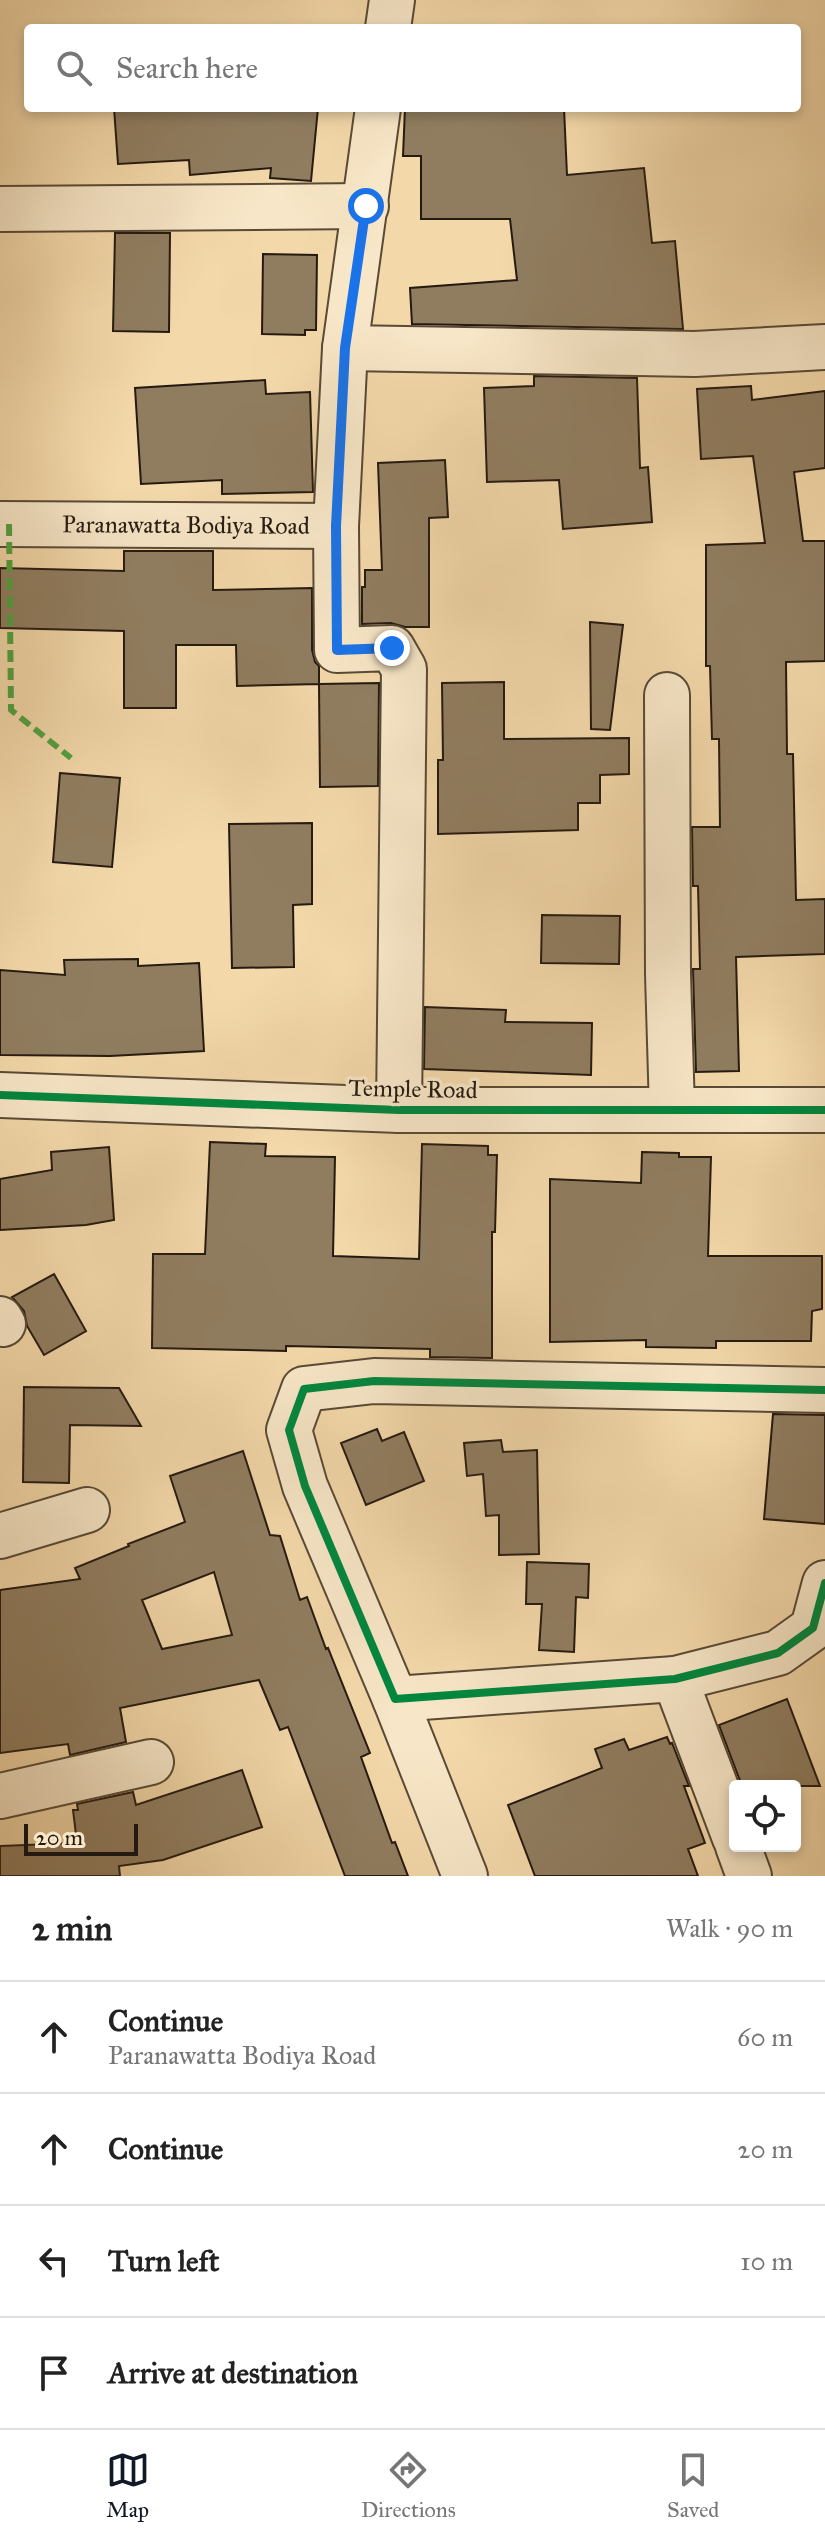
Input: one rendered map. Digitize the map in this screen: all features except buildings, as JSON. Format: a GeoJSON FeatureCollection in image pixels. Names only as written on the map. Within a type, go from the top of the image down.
{"type":"FeatureCollection","features":[{"type":"Feature","properties":{"kind":"street"},"geometry":{"type":"LineString","coordinates":[[389,24],[392,0]]}},
{"type":"Feature","properties":{"kind":"street","name":"Paranawatta Bodiya Road"},"geometry":{"type":"LineString","coordinates":[[0,524],[336,526],[345,348],[378,112]]}},
{"type":"Feature","properties":{"kind":"street"},"geometry":{"type":"LineString","coordinates":[[0,209],[366,206]]}},
{"type":"Feature","properties":{"kind":"street"},"geometry":{"type":"LineString","coordinates":[[345,348],[695,354],[825,347]]}},
{"type":"Feature","properties":{"kind":"street"},"geometry":{"type":"LineString","coordinates":[[336,526],[337,650],[392,648],[404,669],[399,1110]]}},
{"type":"Feature","properties":{"kind":"street"},"geometry":{"type":"LineString","coordinates":[[667,695],[672,1110]]}},
{"type":"Feature","properties":{"kind":"street","name":"Temple Road"},"geometry":{"type":"LineString","coordinates":[[0,1095],[399,1110],[825,1110]]}},
{"type":"Feature","properties":{"kind":"street"},"geometry":{"type":"LineString","coordinates":[[465,1876],[395,1699],[305,1486],[289,1430],[304,1389],[374,1381],[825,1390]]}},
{"type":"Feature","properties":{"kind":"street"},"geometry":{"type":"LineString","coordinates":[[0,1536],[87,1510]]}},
{"type":"Feature","properties":{"kind":"street"},"geometry":{"type":"LineString","coordinates":[[395,1699],[675,1679],[778,1653],[813,1628],[825,1583]]}},
{"type":"Feature","properties":{"kind":"street"},"geometry":{"type":"LineString","coordinates":[[675,1679],[729,1822]]}},
{"type":"Feature","properties":{"kind":"street"},"geometry":{"type":"LineString","coordinates":[[0,1796],[151,1762]]}},
{"type":"Feature","properties":{"kind":"street"},"geometry":{"type":"LineString","coordinates":[[740,1852],[749,1876]]}},
{"type":"Feature","properties":{"kind":"marked path"},"geometry":{"type":"LineString","coordinates":[[9,524],[11,710],[71,758]]}},
{"type":"Feature","properties":{"kind":"cycle path"},"geometry":{"type":"LineString","coordinates":[[0,1095],[399,1110],[825,1110]]}},
{"type":"Feature","properties":{"kind":"cycle path"},"geometry":{"type":"LineString","coordinates":[[825,1390],[374,1381],[304,1389],[289,1430],[305,1486],[395,1699],[675,1679],[778,1653],[813,1628],[825,1583]]}},
{"type":"Feature","properties":{"kind":"route"},"geometry":{"type":"LineString","coordinates":[[366,206],[345,348],[336,526],[337,650],[392,648]]}}]}
